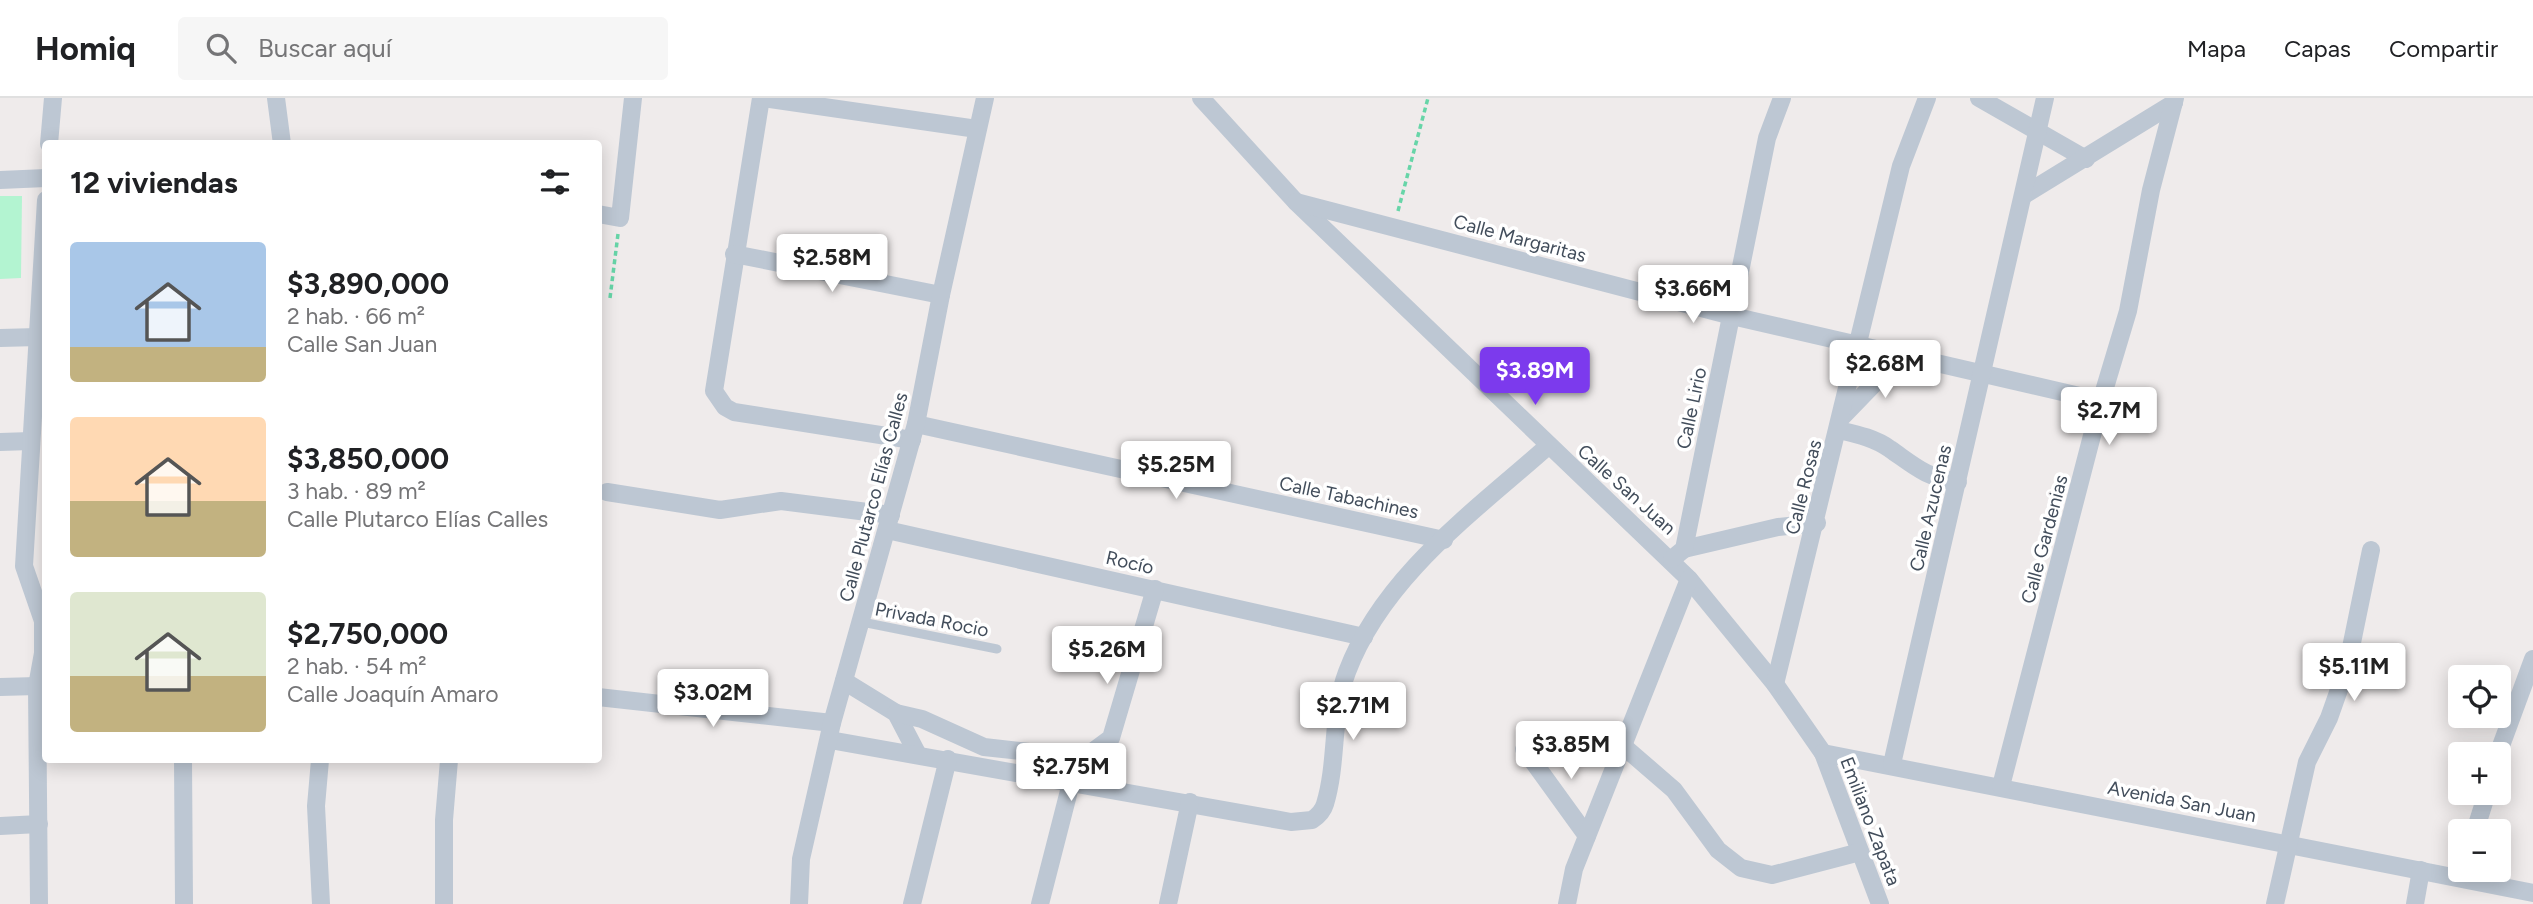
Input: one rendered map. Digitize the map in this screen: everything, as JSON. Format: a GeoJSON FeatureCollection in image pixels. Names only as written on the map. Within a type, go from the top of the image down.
{"type":"FeatureCollection","features":[{"type":"Feature","properties":{"kind":"street"},"geometry":{"type":"LineString","coordinates":[[49,140],[53,98]]}},
{"type":"Feature","properties":{"kind":"street"},"geometry":{"type":"LineString","coordinates":[[276,98],[281,140]]}},
{"type":"Feature","properties":{"kind":"street"},"geometry":{"type":"LineString","coordinates":[[602,215],[620,218],[633,98]]}},
{"type":"Feature","properties":{"kind":"street"},"geometry":{"type":"LineString","coordinates":[[941,295],[734,254],[761,98],[859,104],[977,129]]}},
{"type":"Feature","properties":{"kind":"street","name":"Calle Plutarco Elías Calles"},"geometry":{"type":"LineString","coordinates":[[799,904],[801,859],[844,681],[914,432],[985,98]]}},
{"type":"Feature","properties":{"kind":"street","name":"Calle San Juan"},"geometry":{"type":"LineString","coordinates":[[1202,98],[1296,202],[1548,446],[1678,554],[1689,579],[1775,684],[1823,752]]}},
{"type":"Feature","properties":{"kind":"street","name":"Calle Lirio"},"geometry":{"type":"LineString","coordinates":[[1678,554],[1732,316],[1767,138],[1782,98]]}},
{"type":"Feature","properties":{"kind":"street","name":"Calle Rosas"},"geometry":{"type":"LineString","coordinates":[[1775,684],[1817,523],[1901,166],[1927,98]]}},
{"type":"Feature","properties":{"kind":"street"},"geometry":{"type":"LineString","coordinates":[[1979,98],[2086,159]]}},
{"type":"Feature","properties":{"kind":"street","name":"Calle Azucenas"},"geometry":{"type":"LineString","coordinates":[[1892,764],[2045,98]]}},
{"type":"Feature","properties":{"kind":"street"},"geometry":{"type":"LineString","coordinates":[[2024,195],[2086,159],[2175,101]]}},
{"type":"Feature","properties":{"kind":"street","name":"Calle Gardenias"},"geometry":{"type":"LineString","coordinates":[[2001,786],[2101,401],[2125,324],[2151,190],[2175,101]]}},
{"type":"Feature","properties":{"kind":"street"},"geometry":{"type":"LineString","coordinates":[[0,180],[42,178]]}},
{"type":"Feature","properties":{"kind":"street","name":"Calle Margaritas"},"geometry":{"type":"LineString","coordinates":[[1296,202],[1732,316],[2101,401]]}},
{"type":"Feature","properties":{"kind":"street","name":"Calle Tabachines"},"geometry":{"type":"LineString","coordinates":[[734,254],[713,381],[718,399],[734,412],[914,432],[1444,540]]}},
{"type":"Feature","properties":{"kind":"street"},"geometry":{"type":"LineString","coordinates":[[0,338],[42,338],[31,441],[24,566],[42,616]]}},
{"type":"Feature","properties":{"kind":"street"},"geometry":{"type":"LineString","coordinates":[[1901,356],[1840,424],[1889,448],[1923,473],[1958,482]]}},
{"type":"Feature","properties":{"kind":"street"},"geometry":{"type":"LineString","coordinates":[[0,442],[31,441]]}},
{"type":"Feature","properties":{"kind":"street"},"geometry":{"type":"LineString","coordinates":[[602,698],[831,732],[919,755],[1291,822],[1312,820],[1325,804],[1340,696],[1347,671],[1364,637],[1409,572],[1548,446]]}},
{"type":"Feature","properties":{"kind":"street","name":"Rocío"},"geometry":{"type":"LineString","coordinates":[[603,491],[720,510],[781,502],[889,522],[1156,589],[1364,637]]}},
{"type":"Feature","properties":{"kind":"street"},"geometry":{"type":"LineString","coordinates":[[1678,554],[1778,527],[1817,523]]}},
{"type":"Feature","properties":{"kind":"street"},"geometry":{"type":"LineString","coordinates":[[2275,904],[2307,762],[2329,718],[2347,667],[2371,550]]}},
{"type":"Feature","properties":{"kind":"street"},"geometry":{"type":"LineString","coordinates":[[1567,904],[1569,886],[1587,836],[1689,579]]}},
{"type":"Feature","properties":{"kind":"street"},"geometry":{"type":"LineString","coordinates":[[1040,904],[1071,783],[1084,758],[1111,738],[1156,589]]}},
{"type":"Feature","properties":{"kind":"street"},"geometry":{"type":"LineString","coordinates":[[39,904],[37,685],[42,658]]}},
{"type":"Feature","properties":{"kind":"street"},"geometry":{"type":"LineString","coordinates":[[2502,742],[2533,659]]}},
{"type":"Feature","properties":{"kind":"street"},"geometry":{"type":"LineString","coordinates":[[844,681],[896,713],[922,719],[984,747],[1084,758]]}},
{"type":"Feature","properties":{"kind":"street"},"geometry":{"type":"LineString","coordinates":[[0,687],[37,685]]}},
{"type":"Feature","properties":{"kind":"street"},"geometry":{"type":"LineString","coordinates":[[896,713],[919,755]]}},
{"type":"Feature","properties":{"kind":"street"},"geometry":{"type":"LineString","coordinates":[[1622,745],[1674,790],[1718,849],[1741,868],[1772,875],[1860,852]]}},
{"type":"Feature","properties":{"kind":"street"},"geometry":{"type":"LineString","coordinates":[[1524,749],[1587,836]]}},
{"type":"Feature","properties":{"kind":"street","name":"Avenida San Juan"},"geometry":{"type":"LineString","coordinates":[[1823,752],[2421,870],[2448,873]]}},
{"type":"Feature","properties":{"kind":"street","name":"Emiliano Zapata"},"geometry":{"type":"LineString","coordinates":[[1823,752],[1880,904]]}},
{"type":"Feature","properties":{"kind":"street"},"geometry":{"type":"LineString","coordinates":[[912,904],[948,759]]}},
{"type":"Feature","properties":{"kind":"street"},"geometry":{"type":"LineString","coordinates":[[183,763],[184,904]]}},
{"type":"Feature","properties":{"kind":"street"},"geometry":{"type":"LineString","coordinates":[[320,763],[316,806],[321,904]]}},
{"type":"Feature","properties":{"kind":"street"},"geometry":{"type":"LineString","coordinates":[[444,904],[444,820],[449,763]]}},
{"type":"Feature","properties":{"kind":"street"},"geometry":{"type":"LineString","coordinates":[[1168,904],[1190,802]]}},
{"type":"Feature","properties":{"kind":"street"},"geometry":{"type":"LineString","coordinates":[[0,826],[39,824]]}},
{"type":"Feature","properties":{"kind":"street"},"geometry":{"type":"LineString","coordinates":[[2415,904],[2421,870]]}},
{"type":"Feature","properties":{"kind":"street","name":"Avenida San Juan"},"geometry":{"type":"LineString","coordinates":[[2492,882],[2533,893]]}},
{"type":"Feature","properties":{"kind":"lane","name":"Privada Rocio"},"geometry":{"type":"LineString","coordinates":[[862,622],[996,649]]}},
{"type":"Feature","properties":{"kind":"path"},"geometry":{"type":"LineString","coordinates":[[1394,226],[1428,98]]}},
{"type":"Feature","properties":{"kind":"path"},"geometry":{"type":"LineString","coordinates":[[610,298],[620,218]]}},
{"type":"Feature","properties":{"kind":"green space"},"geometry":{"type":"Polygon","coordinates":[[[0,196],[22,196],[21,278],[0,279],[0,196]]]}}]}
